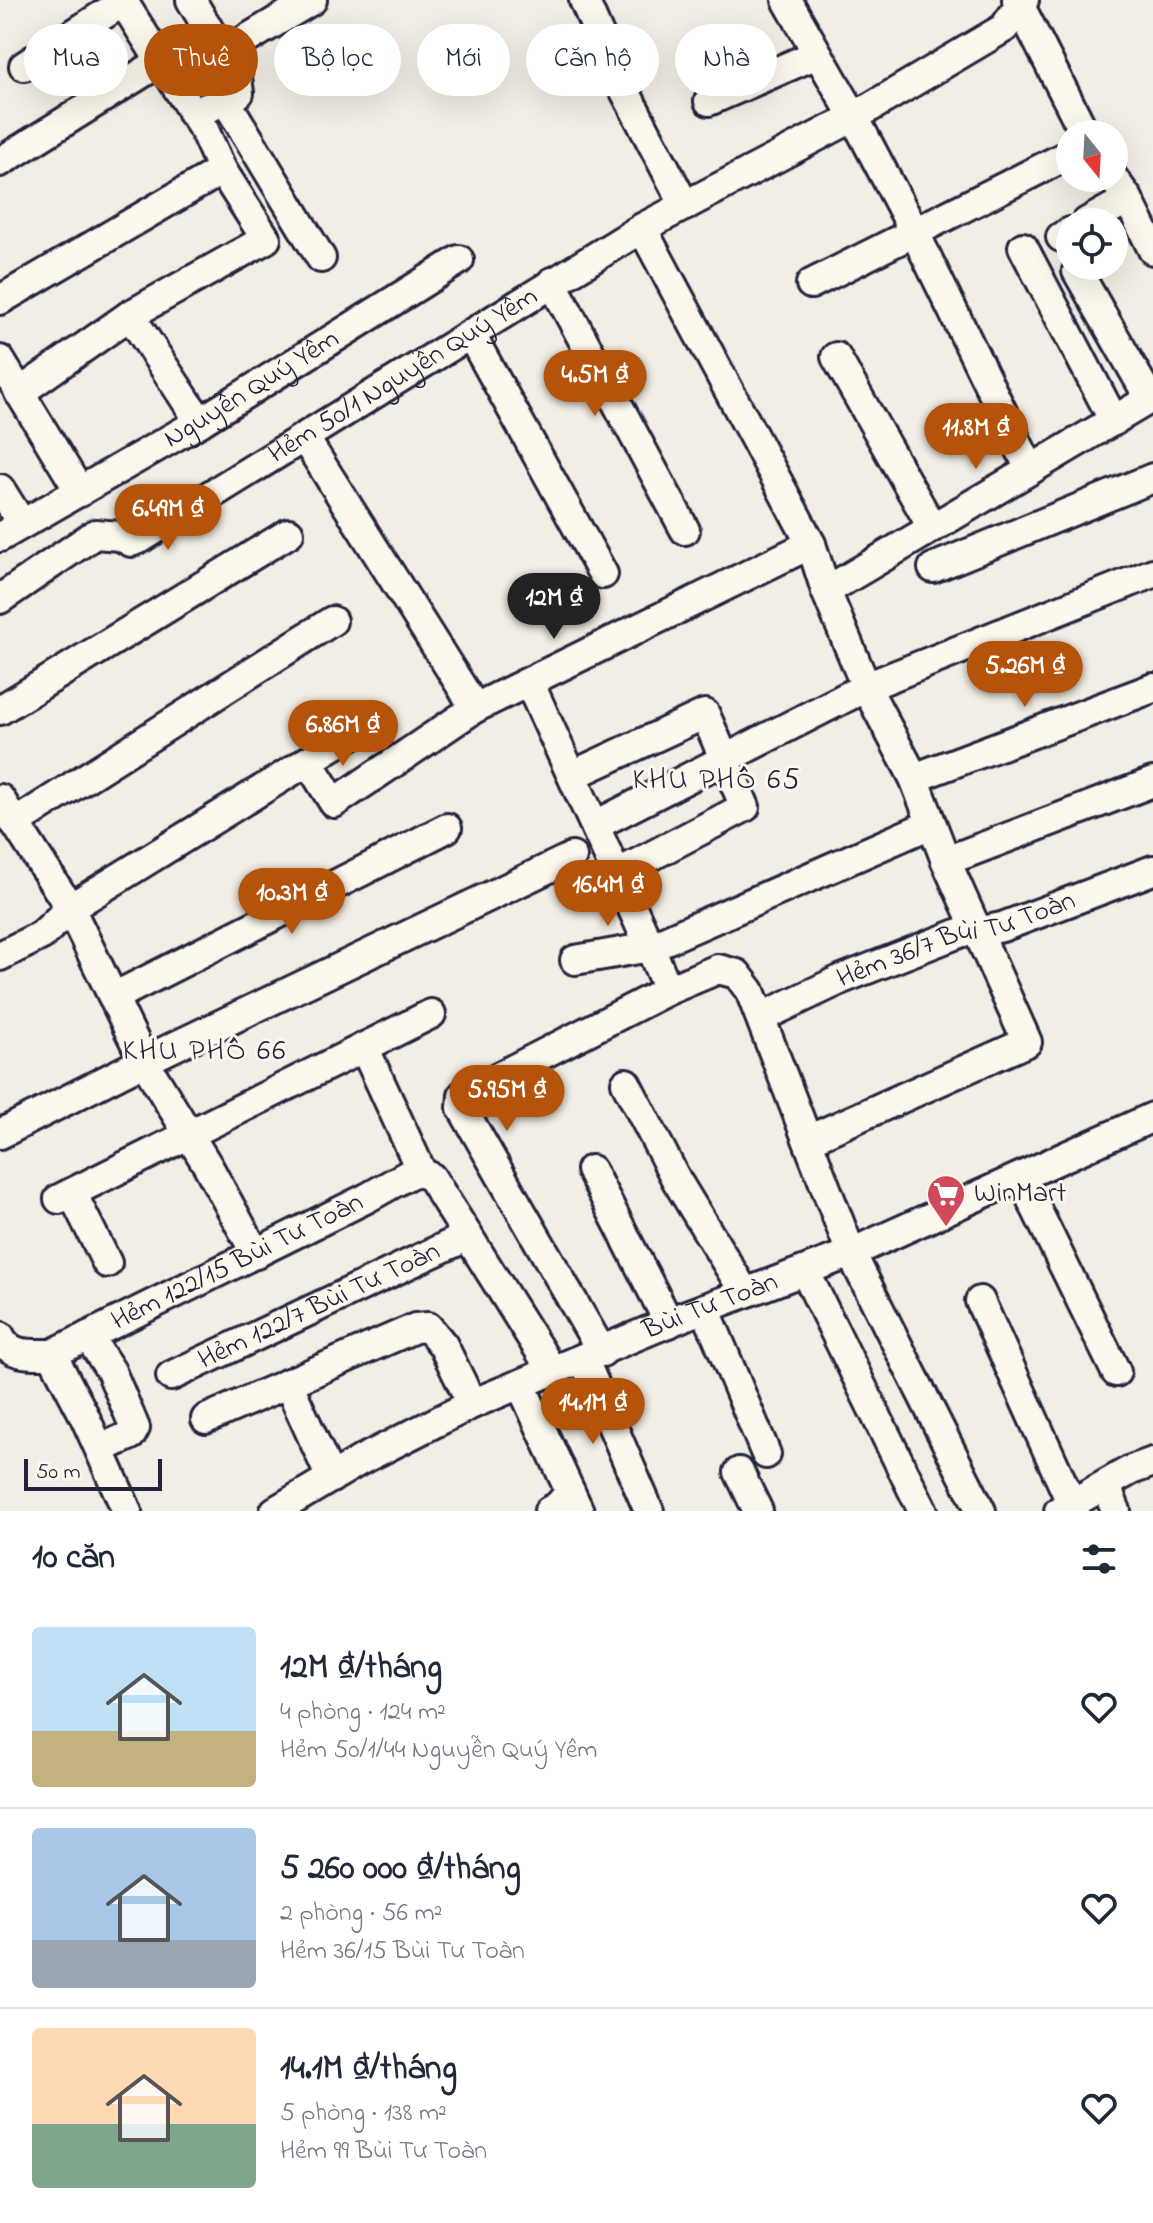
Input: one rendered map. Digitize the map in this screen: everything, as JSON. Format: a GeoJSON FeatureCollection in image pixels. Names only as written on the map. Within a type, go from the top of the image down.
{"type":"FeatureCollection","features":[{"type":"Feature","properties":{"kind":"street"},"geometry":{"type":"LineString","coordinates":[[191,0],[204,24]]}},
{"type":"Feature","properties":{"kind":"street"},"geometry":{"type":"LineString","coordinates":[[258,24],[312,0]]}},
{"type":"Feature","properties":{"kind":"street"},"geometry":{"type":"LineString","coordinates":[[584,0],[616,74],[685,206]]}},
{"type":"Feature","properties":{"kind":"street"},"geometry":{"type":"LineString","coordinates":[[787,0],[914,231],[1030,469]]}},
{"type":"Feature","properties":{"kind":"street"},"geometry":{"type":"LineString","coordinates":[[87,24],[122,1],[144,35]]}},
{"type":"Feature","properties":{"kind":"street"},"geometry":{"type":"LineString","coordinates":[[1020,1],[1078,120]]}},
{"type":"Feature","properties":{"kind":"street","name":"Hẻm 50/1 Nguyễn Quý Yêm"},"geometry":{"type":"LineString","coordinates":[[0,599],[95,534],[120,536],[131,542],[141,538],[642,228],[854,117],[1004,28],[1020,1]]}},
{"type":"Feature","properties":{"kind":"street"},"geometry":{"type":"LineString","coordinates":[[709,101],[817,54]]}},
{"type":"Feature","properties":{"kind":"street"},"geometry":{"type":"LineString","coordinates":[[2,157],[144,73]]}},
{"type":"Feature","properties":{"kind":"street"},"geometry":{"type":"LineString","coordinates":[[19,393],[130,315],[266,239],[222,170],[204,130],[182,96]]}},
{"type":"Feature","properties":{"kind":"street"},"geometry":{"type":"LineString","coordinates":[[192,113],[234,96]]}},
{"type":"Feature","properties":{"kind":"street"},"geometry":{"type":"LineString","coordinates":[[226,101],[321,258]]}},
{"type":"Feature","properties":{"kind":"street"},"geometry":{"type":"LineString","coordinates":[[811,284],[1056,161]]}},
{"type":"Feature","properties":{"kind":"street"},"geometry":{"type":"LineString","coordinates":[[0,300],[222,170]]}},
{"type":"Feature","properties":{"kind":"street"},"geometry":{"type":"LineString","coordinates":[[1101,208],[1117,192]]}},
{"type":"Feature","properties":{"kind":"street"},"geometry":{"type":"LineString","coordinates":[[1122,192],[1153,250]]}},
{"type":"Feature","properties":{"kind":"street"},"geometry":{"type":"LineString","coordinates":[[642,228],[811,544],[826,591],[866,687],[914,778],[946,861],[1027,1042],[808,1140]]}},
{"type":"Feature","properties":{"kind":"street"},"geometry":{"type":"LineString","coordinates":[[1023,247],[1114,421]]}},
{"type":"Feature","properties":{"kind":"street","name":"Nguyễn Quý Yêm"},"geometry":{"type":"LineString","coordinates":[[11,531],[200,422],[459,260]]}},
{"type":"Feature","properties":{"kind":"street"},"geometry":{"type":"LineString","coordinates":[[826,591],[1152,398],[1082,280]]}},
{"type":"Feature","properties":{"kind":"street"},"geometry":{"type":"LineString","coordinates":[[552,282],[685,530]]}},
{"type":"Feature","properties":{"kind":"street"},"geometry":{"type":"LineString","coordinates":[[130,315],[200,422]]}},
{"type":"Feature","properties":{"kind":"street"},"geometry":{"type":"LineString","coordinates":[[471,335],[603,574]]}},
{"type":"Feature","properties":{"kind":"street"},"geometry":{"type":"LineString","coordinates":[[836,357],[932,527]]}},
{"type":"Feature","properties":{"kind":"street"},"geometry":{"type":"LineString","coordinates":[[0,360],[80,492]]}},
{"type":"Feature","properties":{"kind":"street"},"geometry":{"type":"LineString","coordinates":[[304,437],[475,708]]}},
{"type":"Feature","properties":{"kind":"street"},"geometry":{"type":"LineString","coordinates":[[933,568],[1153,478]]}},
{"type":"Feature","properties":{"kind":"street"},"geometry":{"type":"LineString","coordinates":[[0,489],[11,531]]}},
{"type":"Feature","properties":{"kind":"street"},"geometry":{"type":"LineString","coordinates":[[0,710],[289,533]]}},
{"type":"Feature","properties":{"kind":"street"},"geometry":{"type":"LineString","coordinates":[[308,761],[334,803],[475,708],[811,544]]}},
{"type":"Feature","properties":{"kind":"street"},"geometry":{"type":"LineString","coordinates":[[596,825],[866,687],[1153,573]]}},
{"type":"Feature","properties":{"kind":"street"},"geometry":{"type":"LineString","coordinates":[[15,823],[332,621]]}},
{"type":"Feature","properties":{"kind":"street"},"geometry":{"type":"LineString","coordinates":[[529,682],[668,990]]}},
{"type":"Feature","properties":{"kind":"street"},"geometry":{"type":"LineString","coordinates":[[914,778],[1153,688]]}},
{"type":"Feature","properties":{"kind":"street"},"geometry":{"type":"LineString","coordinates":[[573,775],[705,714],[725,759],[745,807],[615,875]]}},
{"type":"Feature","properties":{"kind":"street"},"geometry":{"type":"LineString","coordinates":[[0,956],[42,935],[70,908],[368,724]]}},
{"type":"Feature","properties":{"kind":"street"},"geometry":{"type":"LineString","coordinates":[[946,861],[1153,782]]}},
{"type":"Feature","properties":{"kind":"street"},"geometry":{"type":"LineString","coordinates":[[0,799],[70,908],[144,1061],[256,1254]]}},
{"type":"Feature","properties":{"kind":"street"},"geometry":{"type":"LineString","coordinates":[[575,960],[650,947],[931,824]]}},
{"type":"Feature","properties":{"kind":"street"},"geometry":{"type":"LineString","coordinates":[[114,997],[447,828]]}},
{"type":"Feature","properties":{"kind":"street"},"geometry":{"type":"LineString","coordinates":[[0,1134],[144,1061],[572,857]]}},
{"type":"Feature","properties":{"kind":"street","name":"Hẻm 36/7 Bùi Tư Toàn"},"geometry":{"type":"LineString","coordinates":[[762,1017],[842,979],[962,932],[1002,927],[1153,870]]}},
{"type":"Feature","properties":{"kind":"street"},"geometry":{"type":"LineString","coordinates":[[649,1511],[593,1356],[462,1108],[463,1095],[668,990],[718,969],[737,974],[750,991],[851,1253],[981,1511]]}},
{"type":"Feature","properties":{"kind":"street"},"geometry":{"type":"LineString","coordinates":[[107,1263],[66,1196],[431,1014]]}},
{"type":"Feature","properties":{"kind":"street"},"geometry":{"type":"LineString","coordinates":[[364,1047],[422,1173],[431,1177],[553,1372]]}},
{"type":"Feature","properties":{"kind":"street"},"geometry":{"type":"LineString","coordinates":[[626,1083],[677,1181],[745,1293]]}},
{"type":"Feature","properties":{"kind":"street","name":"Bùi Tư Toàn"},"geometry":{"type":"LineString","coordinates":[[275,1511],[472,1404],[705,1308],[851,1253],[1153,1117]]}},
{"type":"Feature","properties":{"kind":"street"},"geometry":{"type":"LineString","coordinates":[[591,1170],[669,1323]]}},
{"type":"Feature","properties":{"kind":"street","name":"Hẻm 122/15 Bùi Tư Toàn"},"geometry":{"type":"LineString","coordinates":[[52,1354],[256,1254],[413,1172],[422,1173]]}},
{"type":"Feature","properties":{"kind":"street"},"geometry":{"type":"LineString","coordinates":[[1021,1178],[1116,1372]]}},
{"type":"Feature","properties":{"kind":"street","name":"Hẻm 122/7 Bùi Tư Toàn"},"geometry":{"type":"LineString","coordinates":[[171,1376],[468,1236]]}},
{"type":"Feature","properties":{"kind":"street"},"geometry":{"type":"LineString","coordinates":[[805,1271],[923,1511]]}},
{"type":"Feature","properties":{"kind":"street"},"geometry":{"type":"LineString","coordinates":[[980,1301],[1069,1509],[1111,1499],[1131,1470],[1153,1462]]}},
{"type":"Feature","properties":{"kind":"street"},"geometry":{"type":"LineString","coordinates":[[705,1308],[766,1454]]}},
{"type":"Feature","properties":{"kind":"street"},"geometry":{"type":"LineString","coordinates":[[206,1419],[415,1328],[428,1327],[436,1335],[472,1404]]}},
{"type":"Feature","properties":{"kind":"street"},"geometry":{"type":"LineString","coordinates":[[0,1336],[3,1343],[15,1352],[52,1354],[127,1511]]}},
{"type":"Feature","properties":{"kind":"street"},"geometry":{"type":"LineString","coordinates":[[88,1336],[111,1371],[135,1428],[131,1435],[100,1449]]}},
{"type":"Feature","properties":{"kind":"street"},"geometry":{"type":"LineString","coordinates":[[288,1383],[331,1478]]}},
{"type":"Feature","properties":{"kind":"street"},"geometry":{"type":"LineString","coordinates":[[521,1385],[566,1505]]}},
{"type":"Feature","properties":{"kind":"street"},"geometry":{"type":"LineString","coordinates":[[739,1472],[758,1511]]}},
{"type":"Feature","properties":{"kind":"place","name":"WinMart"},"geometry":{"type":"Point","coordinates":[946,1228]}},
{"type":"Feature","properties":{"kind":"district","name":"KHU PHỐ 65"},"geometry":{"type":"Point","coordinates":[717,781]}},
{"type":"Feature","properties":{"kind":"district","name":"KHU PHỐ 66"},"geometry":{"type":"Point","coordinates":[205,1052]}}]}
